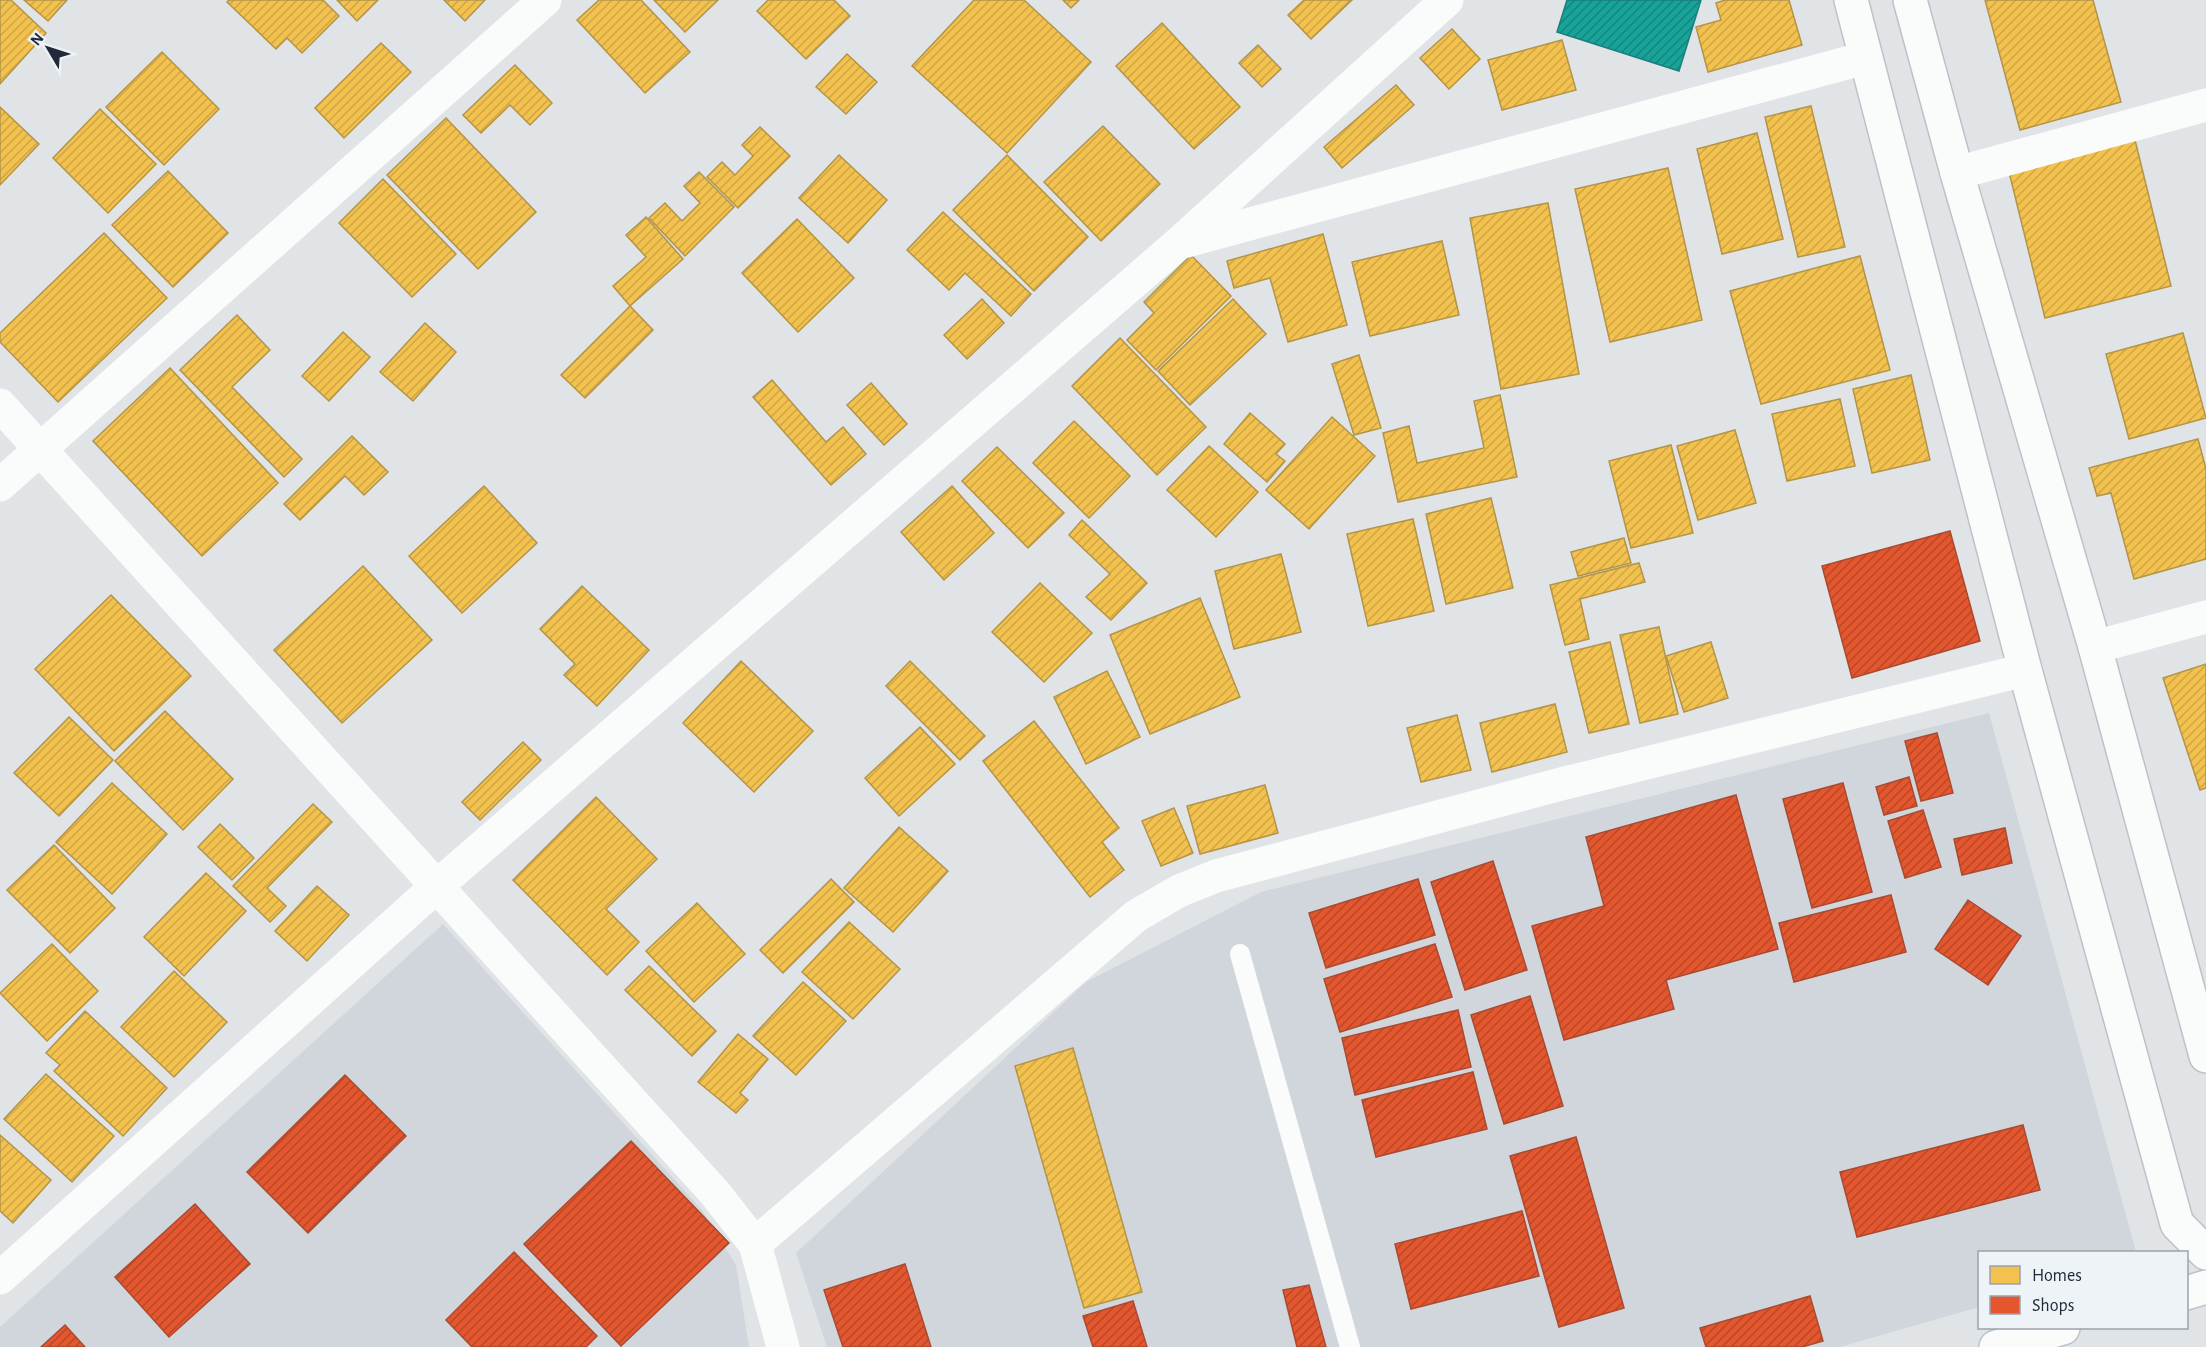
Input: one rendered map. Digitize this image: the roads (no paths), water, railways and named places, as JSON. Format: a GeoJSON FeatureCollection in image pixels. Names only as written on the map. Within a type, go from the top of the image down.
{"type":"FeatureCollection","features":[{"type":"Feature","properties":{"kind":"street"},"geometry":{"type":"LineString","coordinates":[[0,485],[545,0]]}},
{"type":"Feature","properties":{"kind":"street"},"geometry":{"type":"LineString","coordinates":[[0,1278],[437,886],[1179,243],[1446,0]]}},
{"type":"Feature","properties":{"kind":"street"},"geometry":{"type":"LineString","coordinates":[[1851,0],[2025,670],[2177,1224],[2206,1253]]}},
{"type":"Feature","properties":{"kind":"street"},"geometry":{"type":"LineString","coordinates":[[1910,0],[1957,173],[2095,647],[2206,1056]]}},
{"type":"Feature","properties":{"kind":"street"},"geometry":{"type":"LineString","coordinates":[[1179,243],[1865,58]]}},
{"type":"Feature","properties":{"kind":"street"},"geometry":{"type":"LineString","coordinates":[[1957,173],[2206,105]]}},
{"type":"Feature","properties":{"kind":"street"},"geometry":{"type":"LineString","coordinates":[[0,405],[714,1192],[755,1244],[783,1347]]}},
{"type":"Feature","properties":{"kind":"street"},"geometry":{"type":"LineString","coordinates":[[2095,647],[2206,617]]}},
{"type":"Feature","properties":{"kind":"street"},"geometry":{"type":"LineString","coordinates":[[755,1244],[1136,916],[1179,891],[1216,876],[1564,783],[2025,670]]}},
{"type":"Feature","properties":{"kind":"street"},"geometry":{"type":"LineString","coordinates":[[2188,1293],[2206,1287]]}},
{"type":"Feature","properties":{"kind":"street"},"geometry":{"type":"LineString","coordinates":[[1996,1347],[2059,1329]]}},
{"type":"Feature","properties":{"kind":"lane"},"geometry":{"type":"LineString","coordinates":[[1240,954],[1350,1347]]}}]}
